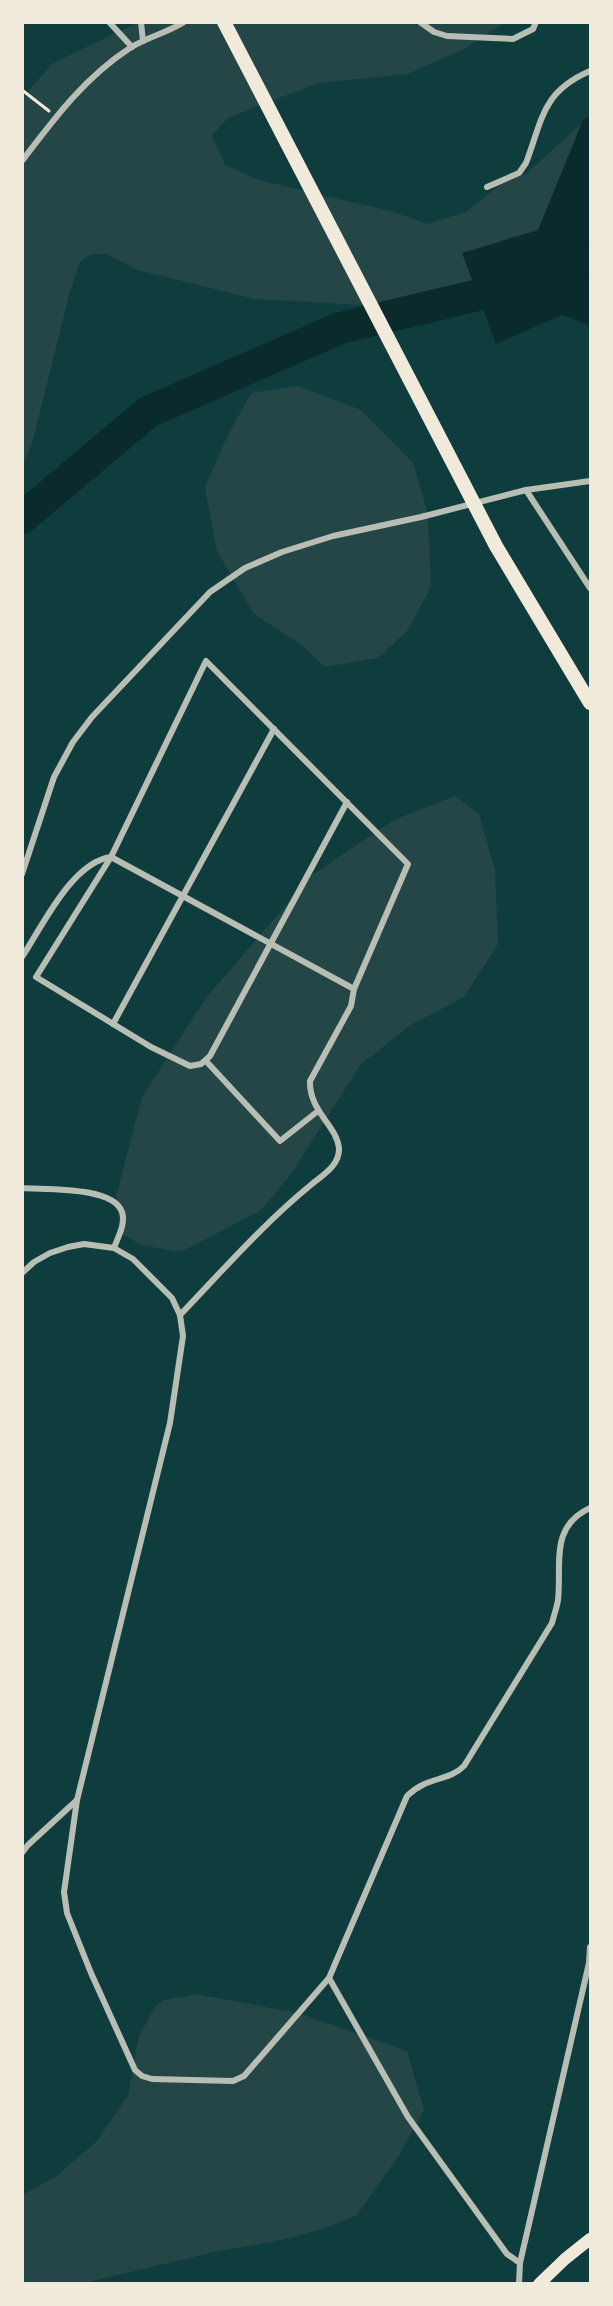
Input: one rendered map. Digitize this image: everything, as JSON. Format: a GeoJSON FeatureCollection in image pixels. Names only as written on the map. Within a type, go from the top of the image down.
{"type":"FeatureCollection","features":[{"type":"Feature","properties":{"kind":"highway"},"geometry":{"type":"LineString","coordinates":[[224,22],[496,546],[591,703]]}},
{"type":"Feature","properties":{"kind":"main road"},"geometry":{"type":"LineString","coordinates":[[539,2283],[591,2239]]}},
{"type":"Feature","properties":{"kind":"street"},"geometry":{"type":"LineString","coordinates":[[109,22],[132,47]]}},
{"type":"Feature","properties":{"kind":"street"},"geometry":{"type":"LineString","coordinates":[[141,22],[143,41]]}},
{"type":"Feature","properties":{"kind":"street"},"geometry":{"type":"LineString","coordinates":[[22,161],[56,116],[95,74],[132,47],[184,22]]}},
{"type":"Feature","properties":{"kind":"street"},"geometry":{"type":"LineString","coordinates":[[420,22],[434,33],[447,36],[513,39],[532,29],[536,22]]}},
{"type":"Feature","properties":{"kind":"street"},"geometry":{"type":"LineString","coordinates":[[487,187],[519,172],[526,164],[550,100],[559,89],[573,79],[591,71]]}},
{"type":"Feature","properties":{"kind":"street"},"geometry":{"type":"LineString","coordinates":[[22,874],[54,777],[73,742],[92,717],[210,592],[245,568],[282,552],[333,536],[421,517],[526,490],[591,481]]}},
{"type":"Feature","properties":{"kind":"street"},"geometry":{"type":"LineString","coordinates":[[526,490],[591,588]]}},
{"type":"Feature","properties":{"kind":"street"},"geometry":{"type":"LineString","coordinates":[[180,1315],[280,1210],[329,1170],[337,1159],[339,1149],[336,1140],[318,1111],[310,1090],[310,1081],[351,1006],[354,988],[408,864],[206,661],[111,857],[36,977],[151,1047],[190,1066],[206,1061],[346,802]]}},
{"type":"Feature","properties":{"kind":"street"},"geometry":{"type":"LineString","coordinates":[[113,1024],[274,729]]}},
{"type":"Feature","properties":{"kind":"street"},"geometry":{"type":"LineString","coordinates":[[22,957],[63,893],[79,875],[95,862],[111,857],[354,988]]}},
{"type":"Feature","properties":{"kind":"street"},"geometry":{"type":"LineString","coordinates":[[206,1061],[280,1141],[318,1111]]}},
{"type":"Feature","properties":{"kind":"street"},"geometry":{"type":"LineString","coordinates":[[22,1188],[103,1195],[113,1200],[122,1212],[123,1220],[114,1248]]}},
{"type":"Feature","properties":{"kind":"street"},"geometry":{"type":"LineString","coordinates":[[22,1273],[34,1262],[68,1247],[84,1244],[114,1248],[133,1259],[148,1273],[172,1298],[180,1315],[183,1336],[170,1424],[77,1800],[64,1892],[67,1913],[135,2070],[142,2076],[152,2079],[233,2081],[244,2076],[329,1978],[407,1796],[425,1782],[450,1775],[464,1766],[552,1623],[558,1603],[558,1555],[562,1539],[580,1512],[591,1508]]}},
{"type":"Feature","properties":{"kind":"street"},"geometry":{"type":"LineString","coordinates":[[22,1853],[77,1800]]}},
{"type":"Feature","properties":{"kind":"street"},"geometry":{"type":"LineString","coordinates":[[519,2283],[520,2263],[591,1947]]}},
{"type":"Feature","properties":{"kind":"street"},"geometry":{"type":"LineString","coordinates":[[329,1978],[408,2117],[507,2254],[520,2263]]}},
{"type":"Feature","properties":{"kind":"path"},"geometry":{"type":"LineString","coordinates":[[22,90],[56,116]]}},
{"type":"Feature","properties":{"kind":"shaded area"},"geometry":{"type":"Polygon","coordinates":[[[136,23],[504,23],[464,49],[408,74],[318,83],[228,118],[212,135],[225,165],[259,180],[394,212],[427,224],[466,212],[500,185],[526,174],[590,116],[590,293],[558,299],[435,309],[255,299],[137,270],[107,254],[91,254],[80,262],[69,295],[32,444],[23,465],[23,97],[52,64],[136,23]]]}},
{"type":"Feature","properties":{"kind":"shaded area"},"geometry":{"type":"Polygon","coordinates":[[[590,117],[590,325],[562,315],[496,344],[462,253],[538,230],[583,120],[590,117]]]}},
{"type":"Feature","properties":{"kind":"shaded area"},"geometry":{"type":"Polygon","coordinates":[[[298,386],[361,410],[413,463],[428,514],[431,587],[407,631],[378,658],[325,667],[300,644],[254,614],[217,551],[205,487],[227,437],[251,393],[298,386]]]}},
{"type":"Feature","properties":{"kind":"shaded area"},"geometry":{"type":"Polygon","coordinates":[[[455,796],[479,814],[495,870],[498,944],[464,997],[411,1025],[361,1064],[289,1177],[261,1210],[181,1252],[142,1245],[120,1233],[116,1197],[142,1097],[206,998],[312,875],[394,820],[455,796]]]}},
{"type":"Feature","properties":{"kind":"shaded area"},"geometry":{"type":"Polygon","coordinates":[[[196,1994],[298,2013],[407,2051],[424,2110],[400,2154],[357,2215],[325,2228],[291,2238],[210,2253],[84,2283],[23,2283],[22,2195],[55,2177],[97,2141],[128,2095],[139,2036],[155,2007],[165,2000],[196,1994]]]}},
{"type":"Feature","properties":{"kind":"waterway"},"geometry":{"type":"LineString","coordinates":[[22,518],[148,412],[340,328],[478,295],[590,256]]}}]}
